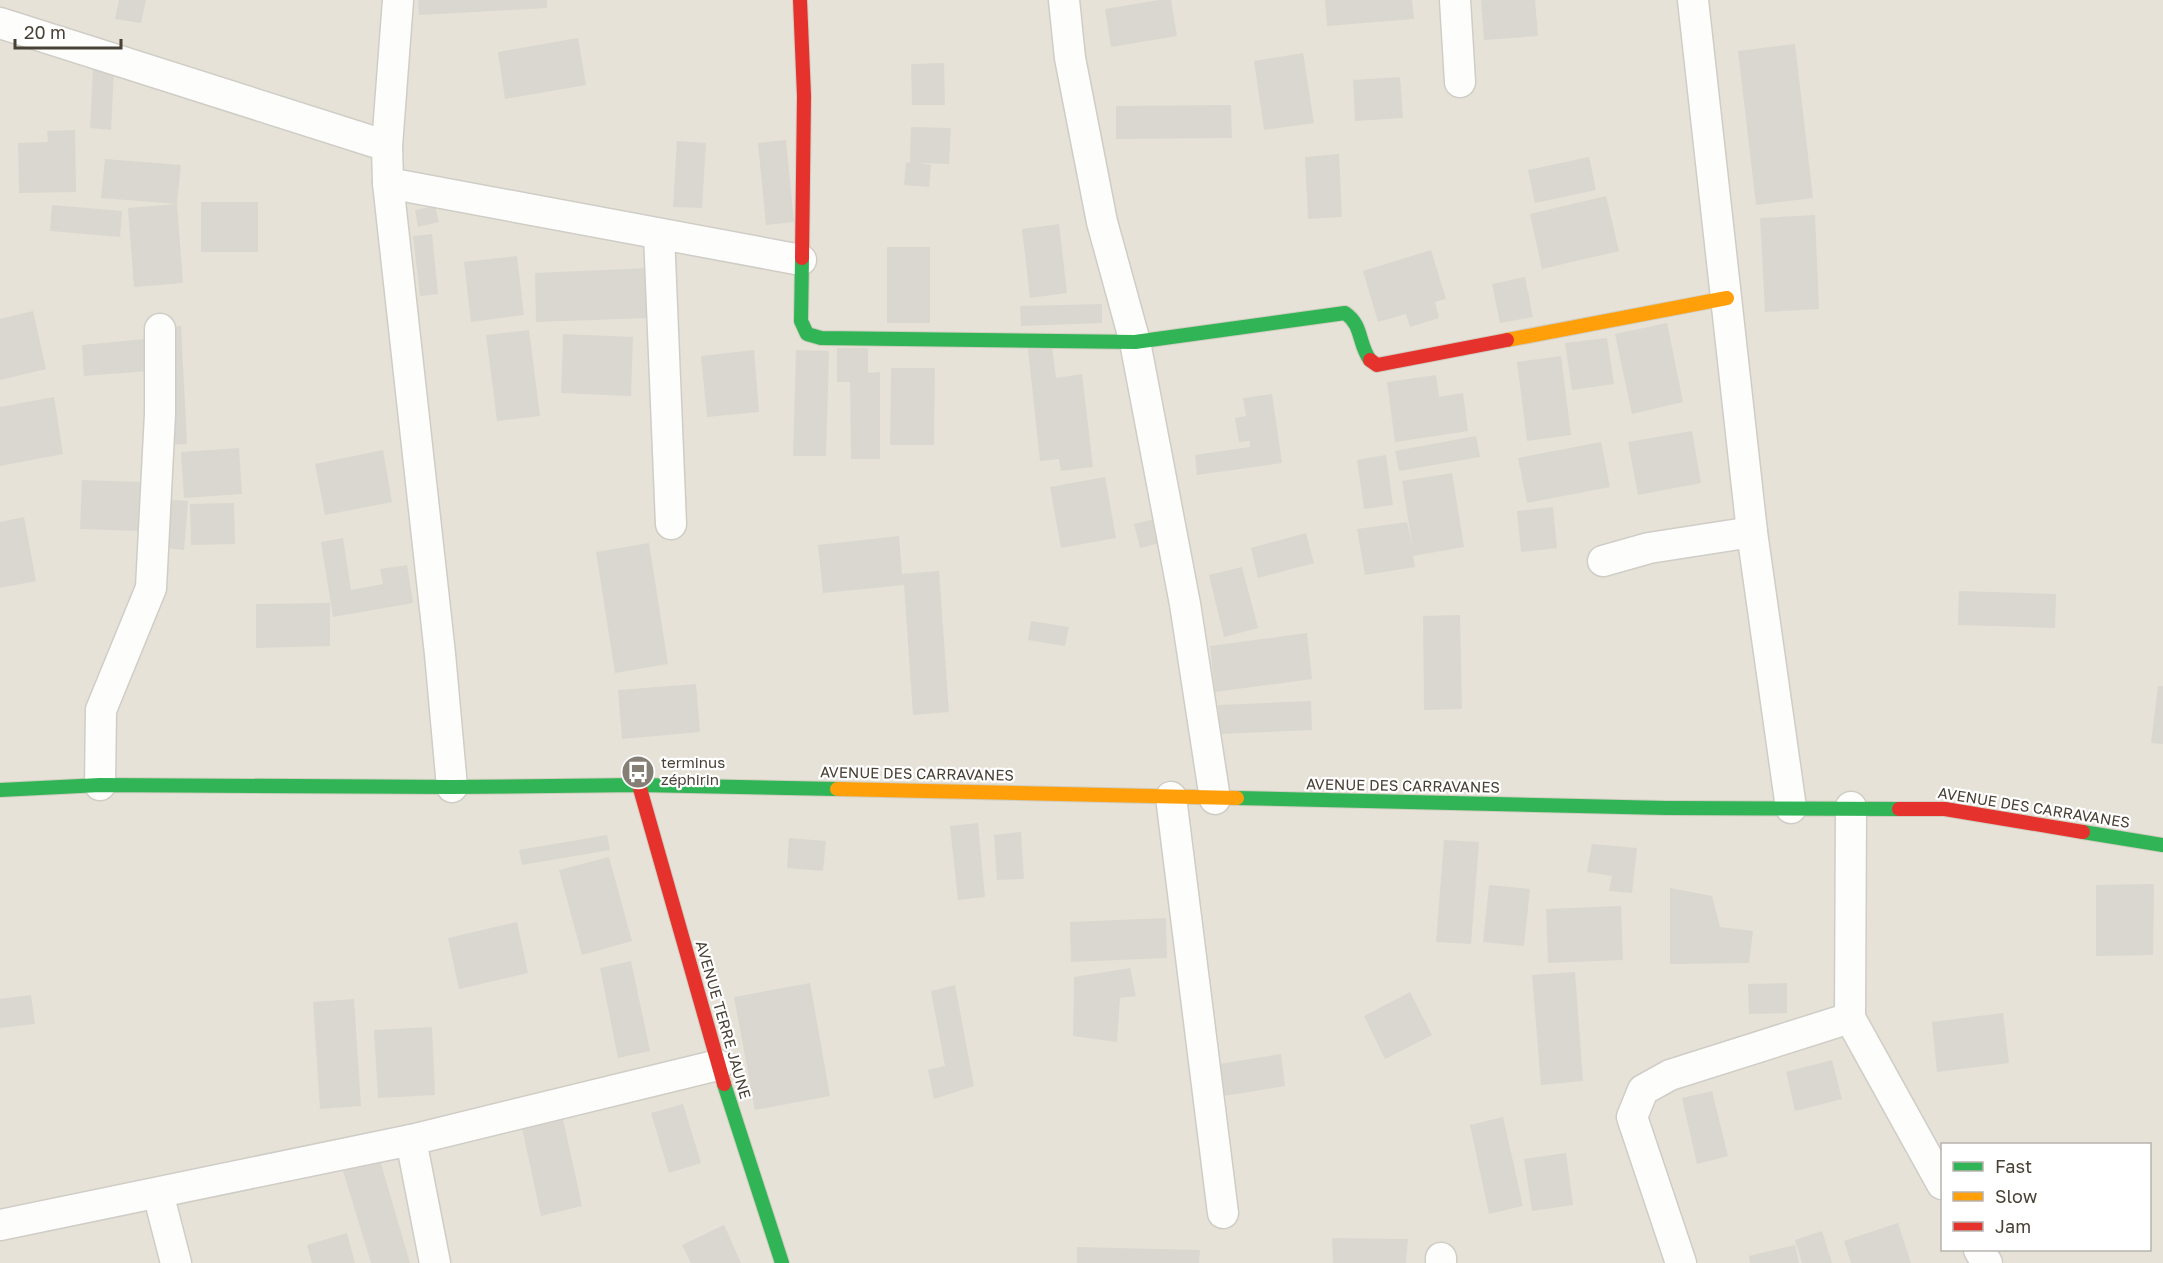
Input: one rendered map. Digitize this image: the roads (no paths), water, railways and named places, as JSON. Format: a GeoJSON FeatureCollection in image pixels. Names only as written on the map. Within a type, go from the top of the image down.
{"type":"FeatureCollection","features":[{"type":"Feature","properties":{"kind":"street"},"geometry":{"type":"LineString","coordinates":[[398,0],[387,146],[388,183],[439,642],[452,787]]}},
{"type":"Feature","properties":{"kind":"street"},"geometry":{"type":"LineString","coordinates":[[800,0],[804,96],[801,321],[807,334],[821,338],[1135,342],[1344,313],[1352,316],[1358,324],[1366,356],[1370,362],[1377,365],[1727,298]]}},
{"type":"Feature","properties":{"kind":"street"},"geometry":{"type":"LineString","coordinates":[[1064,0],[1070,58],[1102,222],[1135,342],[1185,604],[1215,799]]}},
{"type":"Feature","properties":{"kind":"street"},"geometry":{"type":"LineString","coordinates":[[1455,0],[1460,82]]}},
{"type":"Feature","properties":{"kind":"street"},"geometry":{"type":"LineString","coordinates":[[1693,0],[1752,532],[1791,808]]}},
{"type":"Feature","properties":{"kind":"street"},"geometry":{"type":"LineString","coordinates":[[0,23],[387,146]]}},
{"type":"Feature","properties":{"kind":"street"},"geometry":{"type":"LineString","coordinates":[[388,183],[801,260]]}},
{"type":"Feature","properties":{"kind":"street"},"geometry":{"type":"LineString","coordinates":[[659,234],[671,524]]}},
{"type":"Feature","properties":{"kind":"street"},"geometry":{"type":"LineString","coordinates":[[99,785],[101,710],[151,588],[160,414],[160,329]]}},
{"type":"Feature","properties":{"kind":"street"},"geometry":{"type":"LineString","coordinates":[[1603,561],[1649,548],[1752,532]]}},
{"type":"Feature","properties":{"kind":"street","name":"AVENUE DES CARRAVANES"},"geometry":{"type":"LineString","coordinates":[[0,790],[99,785],[452,787],[639,784],[1666,808],[1945,809],[2163,845]]}},
{"type":"Feature","properties":{"kind":"street","name":"AVENUE TERRE JAUNE"},"geometry":{"type":"LineString","coordinates":[[639,784],[717,1065],[782,1263]]}},
{"type":"Feature","properties":{"kind":"street"},"geometry":{"type":"LineString","coordinates":[[1171,797],[1223,1213]]}},
{"type":"Feature","properties":{"kind":"street"},"geometry":{"type":"LineString","coordinates":[[1851,807],[1850,1018],[1941,1182]]}},
{"type":"Feature","properties":{"kind":"street"},"geometry":{"type":"LineString","coordinates":[[1681,1263],[1632,1117],[1643,1090],[1670,1075],[1850,1018]]}},
{"type":"Feature","properties":{"kind":"street"},"geometry":{"type":"LineString","coordinates":[[0,1225],[411,1140],[717,1065]]}},
{"type":"Feature","properties":{"kind":"street"},"geometry":{"type":"LineString","coordinates":[[411,1140],[435,1263]]}},
{"type":"Feature","properties":{"kind":"street"},"geometry":{"type":"LineString","coordinates":[[158,1193],[176,1263]]}},
{"type":"Feature","properties":{"kind":"place","name":"terminus zéphirin"},"geometry":{"type":"Point","coordinates":[638,772]}}]}
